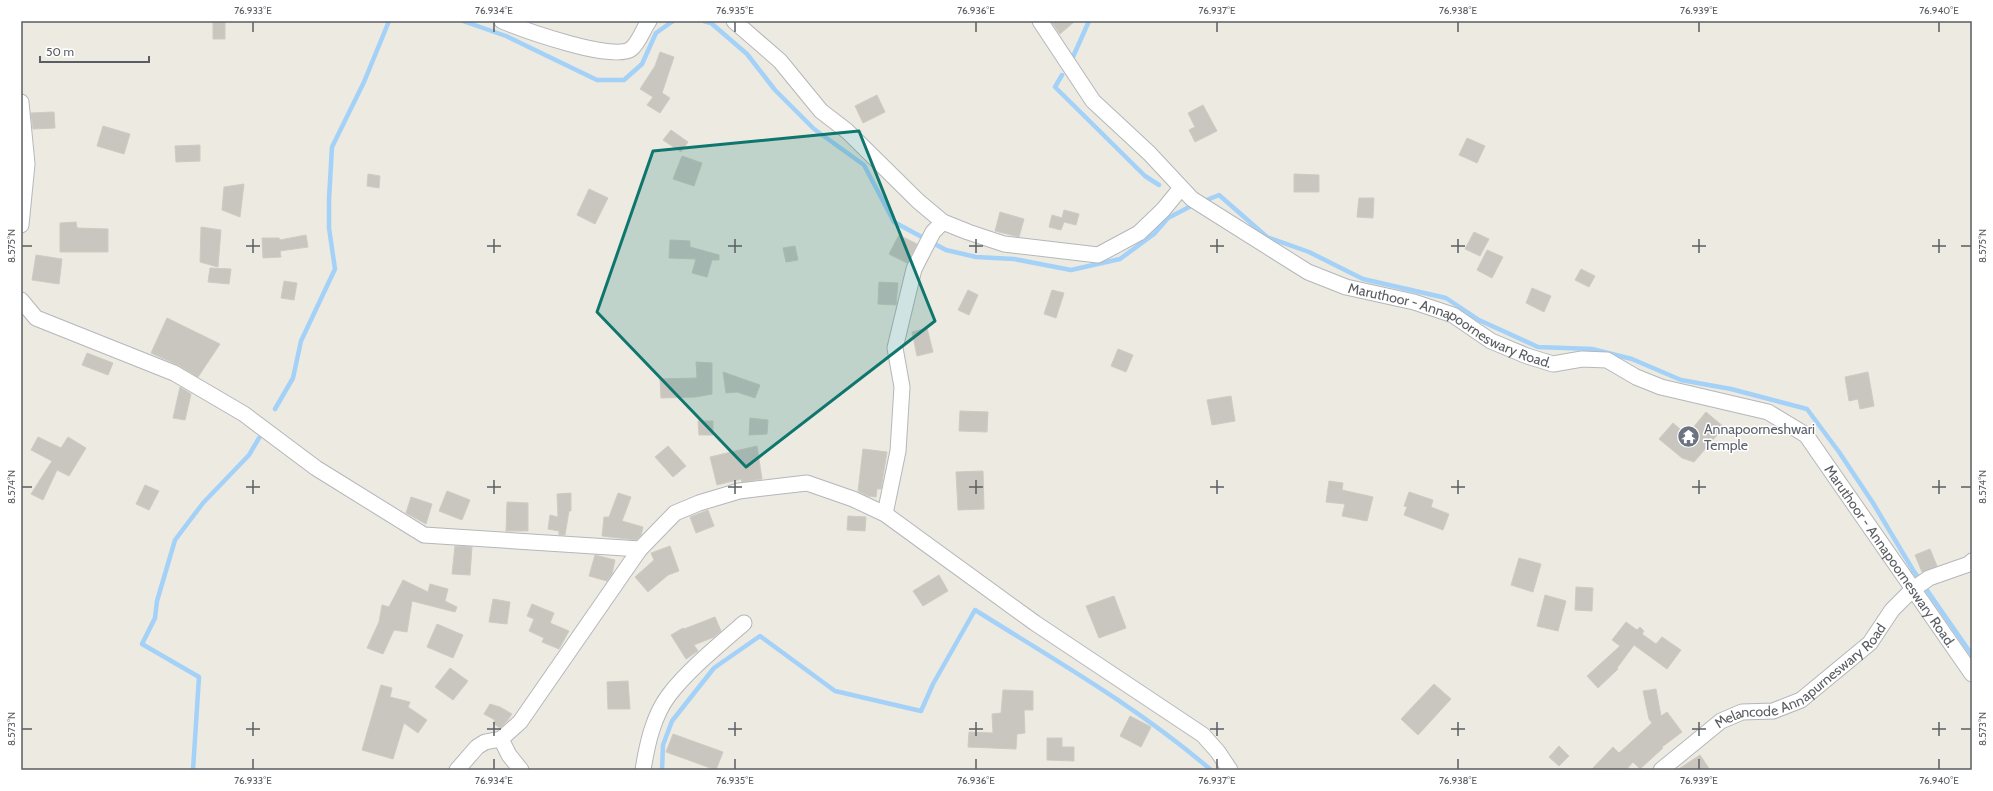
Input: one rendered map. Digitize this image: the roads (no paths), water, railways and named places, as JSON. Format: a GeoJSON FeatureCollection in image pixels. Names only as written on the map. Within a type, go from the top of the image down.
{"type":"FeatureCollection","features":[{"type":"Feature","properties":{"kind":"street"},"geometry":{"type":"LineString","coordinates":[[502,21],[588,50],[621,53],[631,48],[649,21]]}},
{"type":"Feature","properties":{"kind":"street"},"geometry":{"type":"LineString","coordinates":[[734,21],[780,61],[821,111],[847,131],[938,227],[1004,244],[1098,255],[1139,233],[1163,210],[1187,194]]}},
{"type":"Feature","properties":{"kind":"street","name":"Maruthoor - Annapoorneswary Road."},"geometry":{"type":"LineString","coordinates":[[1040,21],[1093,101],[1148,153],[1187,194],[1213,213],[1233,223],[1308,272],[1346,287],[1414,302],[1453,315],[1490,341],[1527,356],[1553,364],[1582,359],[1607,360],[1636,377],[1661,387],[1768,412],[1806,435],[1920,585],[1972,674]]}},
{"type":"Feature","properties":{"kind":"street"},"geometry":{"type":"LineString","coordinates":[[21,102],[27,164],[21,226]]}},
{"type":"Feature","properties":{"kind":"street"},"geometry":{"type":"LineString","coordinates":[[884,514],[898,451],[902,387],[895,348],[914,269],[938,227]]}},
{"type":"Feature","properties":{"kind":"street"},"geometry":{"type":"LineString","coordinates":[[21,300],[36,318],[174,373],[200,388],[244,414],[316,468],[424,535],[640,549]]}},
{"type":"Feature","properties":{"kind":"street"},"geometry":{"type":"LineString","coordinates":[[457,770],[477,747],[485,742],[501,739],[520,722],[640,549],[675,513],[739,491],[807,483],[853,499],[884,514],[1035,622],[1203,735],[1218,752],[1230,770]]}},
{"type":"Feature","properties":{"kind":"street"},"geometry":{"type":"LineString","coordinates":[[1920,585],[1969,564],[1972,561]]}},
{"type":"Feature","properties":{"kind":"street","name":"Melancode Annapurneswary Road"},"geometry":{"type":"LineString","coordinates":[[1661,770],[1721,721],[1742,712],[1773,711],[1801,700],[1870,643],[1892,610],[1920,585]]}},
{"type":"Feature","properties":{"kind":"street"},"geometry":{"type":"LineString","coordinates":[[643,770],[655,722],[669,696],[713,649],[744,623]]}},
{"type":"Feature","properties":{"kind":"street"},"geometry":{"type":"LineString","coordinates":[[501,739],[509,755],[521,770]]}},
{"type":"Feature","properties":{"kind":"waterway"},"geometry":{"type":"LineString","coordinates":[[275,409],[293,378],[301,341],[335,269],[329,228],[332,147],[364,82],[389,21]]}},
{"type":"Feature","properties":{"kind":"waterway"},"geometry":{"type":"LineString","coordinates":[[463,21],[506,36],[597,80],[624,80],[642,64],[656,33],[673,21]]}},
{"type":"Feature","properties":{"kind":"waterway"},"geometry":{"type":"LineString","coordinates":[[704,21],[711,23],[747,54],[775,90],[814,129],[864,165],[894,222],[946,250],[976,257],[1014,259],[1071,270],[1120,259],[1154,234],[1168,218],[1195,204]]}},
{"type":"Feature","properties":{"kind":"waterway"},"geometry":{"type":"LineString","coordinates":[[1072,59],[1089,21]]}},
{"type":"Feature","properties":{"kind":"waterway"},"geometry":{"type":"LineString","coordinates":[[1062,75],[1055,87],[1145,176],[1159,185]]}},
{"type":"Feature","properties":{"kind":"waterway"},"geometry":{"type":"LineString","coordinates":[[1202,202],[1219,195],[1267,237],[1309,252],[1363,279],[1446,298],[1479,320],[1538,347],[1592,349],[1632,359],[1681,380],[1731,389],[1807,409],[1839,452],[1873,503],[1913,570],[1972,655]]}},
{"type":"Feature","properties":{"kind":"waterway"},"geometry":{"type":"LineString","coordinates":[[193,770],[199,677],[142,644],[155,618],[157,601],[175,540],[203,503],[249,455],[259,438]]}},
{"type":"Feature","properties":{"kind":"waterway"},"geometry":{"type":"LineString","coordinates":[[662,770],[663,745],[672,721],[714,668],[760,636],[835,691],[921,711],[933,684],[975,610],[1126,705],[1183,747],[1211,770]]}},
{"type":"Feature","properties":{"kind":"place","name":"Annapoorneshwari Temple"},"geometry":{"type":"Point","coordinates":[1688,437]}}]}
